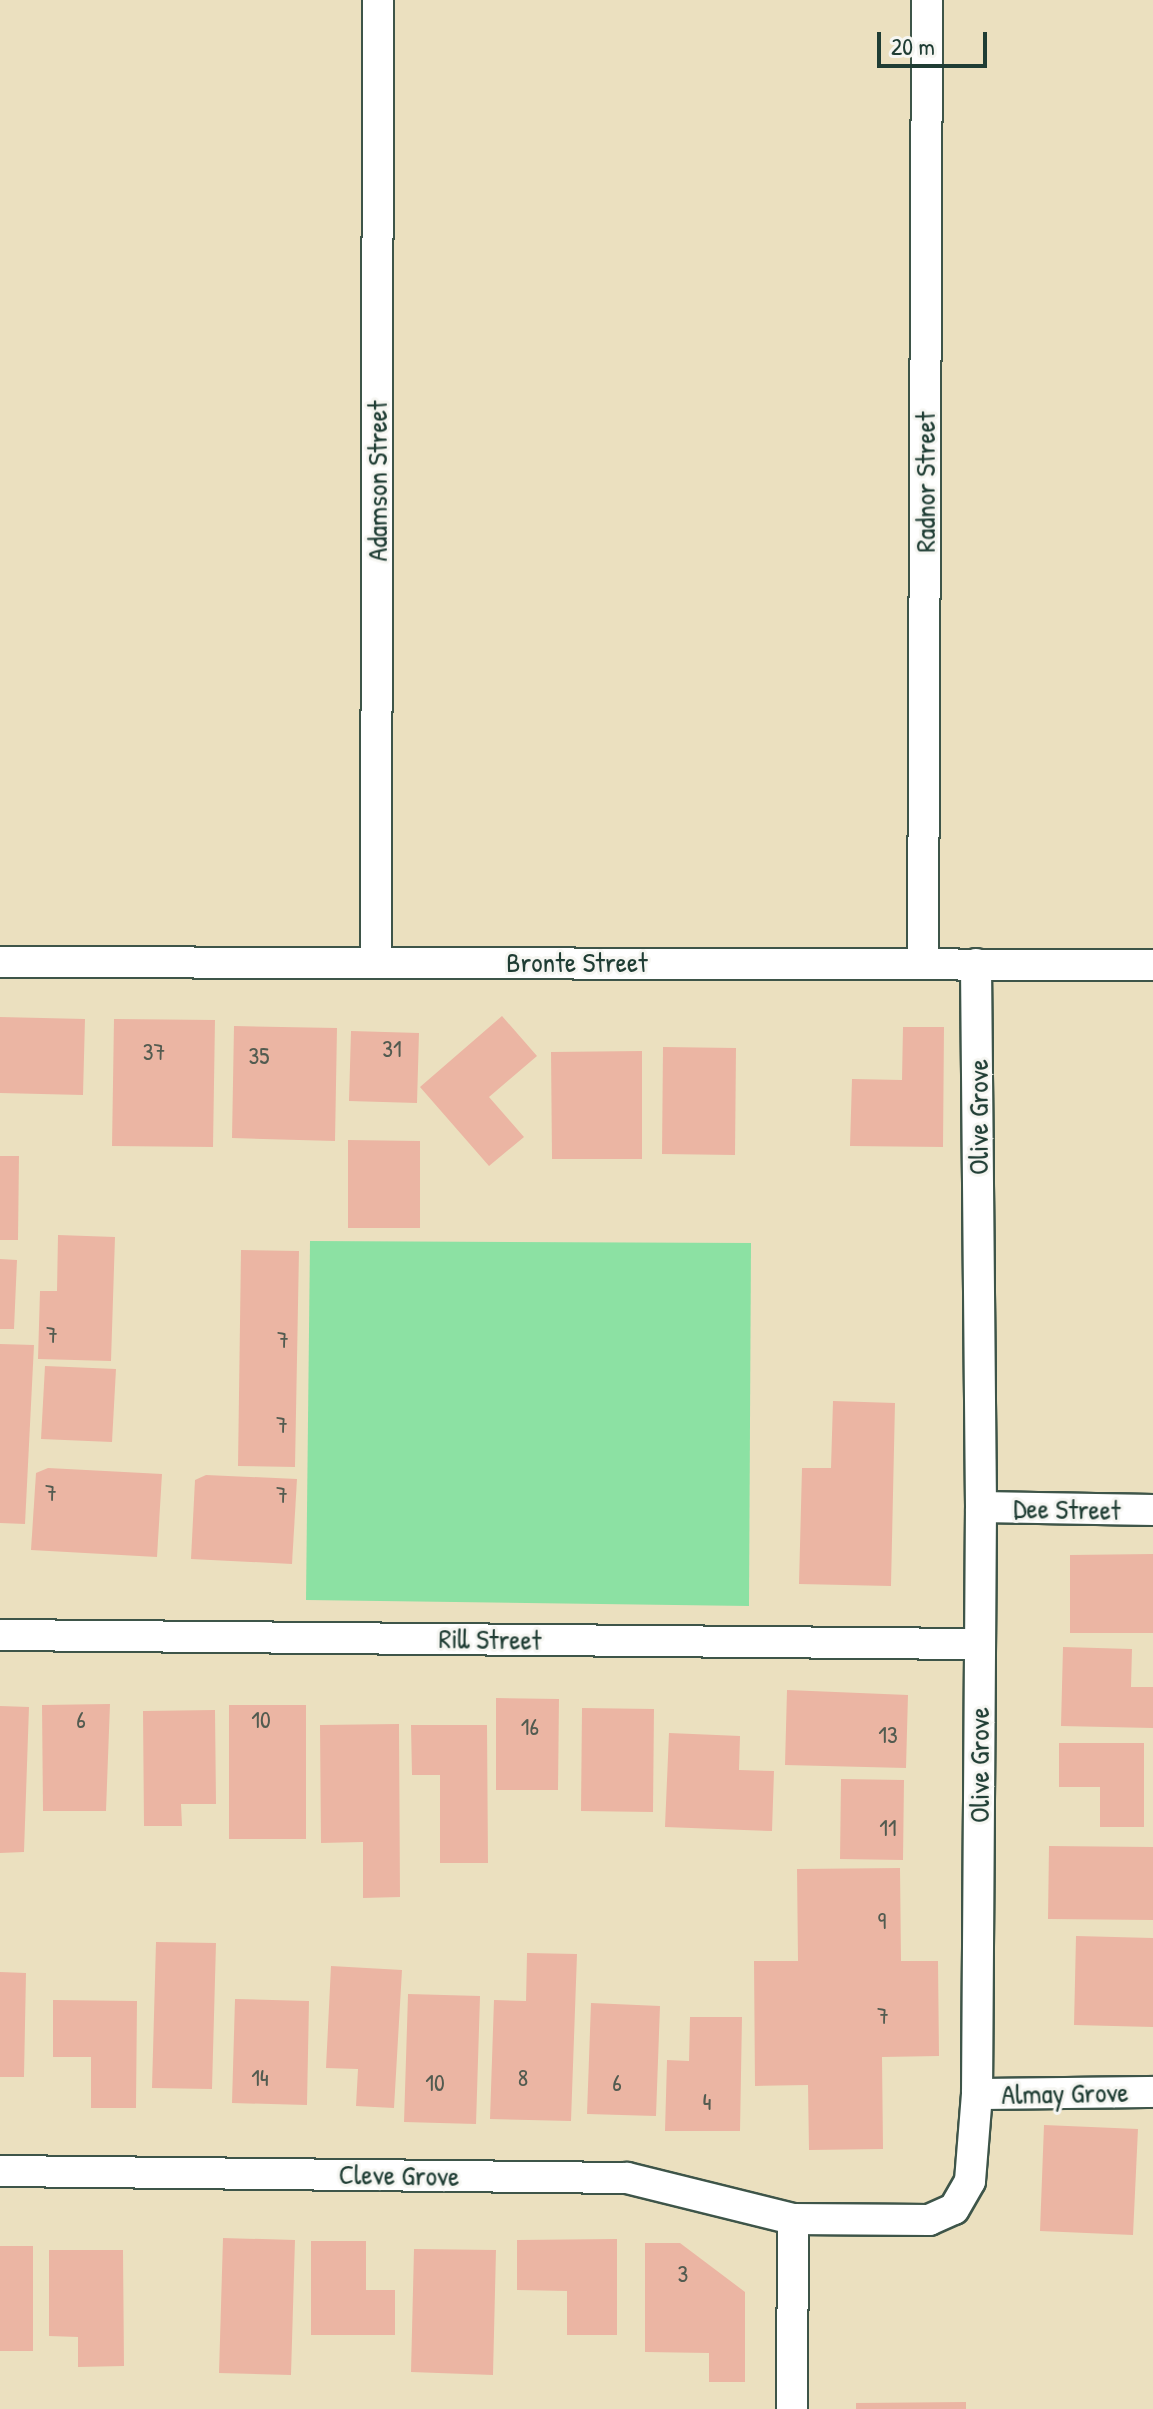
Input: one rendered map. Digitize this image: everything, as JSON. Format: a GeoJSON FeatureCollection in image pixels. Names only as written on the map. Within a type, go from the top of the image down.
{"type":"FeatureCollection","features":[{"type":"Feature","properties":{"kind":"street","name":"Adamson Street"},"geometry":{"type":"LineString","coordinates":[[376,962],[378,0]]}},
{"type":"Feature","properties":{"kind":"street","name":"Radnor Street"},"geometry":{"type":"LineString","coordinates":[[923,963],[927,0]]}},
{"type":"Feature","properties":{"kind":"street","name":"Bronte Street"},"geometry":{"type":"LineString","coordinates":[[0,962],[1153,965]]}},
{"type":"Feature","properties":{"kind":"street","name":"Olive Grove"},"geometry":{"type":"LineString","coordinates":[[793,2219],[929,2220],[954,2209],[970,2181],[977,2094],[981,1507],[976,964]]}},
{"type":"Feature","properties":{"kind":"street","name":"Dee Street"},"geometry":{"type":"LineString","coordinates":[[981,1507],[1153,1510]]}},
{"type":"Feature","properties":{"kind":"street","name":"Rill Street"},"geometry":{"type":"LineString","coordinates":[[0,1635],[980,1644]]}},
{"type":"Feature","properties":{"kind":"street","name":"Almay Grove"},"geometry":{"type":"LineString","coordinates":[[977,2094],[1153,2092]]}},
{"type":"Feature","properties":{"kind":"street","name":"Cleve Grove"},"geometry":{"type":"LineString","coordinates":[[0,2171],[627,2178],[793,2219]]}},
{"type":"Feature","properties":{"kind":"street"},"geometry":{"type":"LineString","coordinates":[[792,2409],[793,2219]]}},
{"type":"Feature","properties":{"kind":"green space"},"geometry":{"type":"Polygon","coordinates":[[[310,1241],[751,1243],[749,1606],[306,1600],[310,1241]]]}},
{"type":"Feature","properties":{"kind":"building"},"geometry":{"type":"Polygon","coordinates":[[[502,1016],[537,1056],[489,1097],[524,1137],[489,1166],[420,1087],[502,1016]]]}},
{"type":"Feature","properties":{"kind":"building"},"geometry":{"type":"Polygon","coordinates":[[[0,1017],[85,1019],[83,1095],[0,1093],[0,1017]]]}},
{"type":"Feature","properties":{"kind":"building"},"geometry":{"type":"Polygon","coordinates":[[[114,1019],[215,1020],[213,1147],[112,1146],[114,1019]]]}},
{"type":"Feature","properties":{"kind":"building"},"geometry":{"type":"Polygon","coordinates":[[[234,1026],[337,1028],[335,1141],[232,1138],[234,1026]]]}},
{"type":"Feature","properties":{"kind":"building"},"geometry":{"type":"Polygon","coordinates":[[[903,1027],[944,1027],[943,1147],[850,1146],[852,1079],[902,1080],[903,1027]]]}},
{"type":"Feature","properties":{"kind":"building"},"geometry":{"type":"Polygon","coordinates":[[[351,1031],[419,1033],[417,1103],[349,1101],[351,1031]]]}},
{"type":"Feature","properties":{"kind":"building"},"geometry":{"type":"Polygon","coordinates":[[[663,1047],[736,1048],[735,1155],[662,1154],[663,1047]]]}},
{"type":"Feature","properties":{"kind":"building"},"geometry":{"type":"Polygon","coordinates":[[[642,1051],[642,1159],[552,1159],[551,1052],[642,1051]]]}},
{"type":"Feature","properties":{"kind":"building"},"geometry":{"type":"Polygon","coordinates":[[[348,1140],[420,1141],[420,1228],[348,1228],[348,1140]]]}},
{"type":"Feature","properties":{"kind":"building"},"geometry":{"type":"Polygon","coordinates":[[[0,1156],[19,1156],[18,1240],[0,1240],[0,1156]]]}},
{"type":"Feature","properties":{"kind":"building"},"geometry":{"type":"Polygon","coordinates":[[[58,1235],[115,1237],[111,1361],[38,1359],[40,1291],[57,1291],[58,1235]]]}},
{"type":"Feature","properties":{"kind":"building"},"geometry":{"type":"Polygon","coordinates":[[[241,1250],[299,1251],[295,1467],[238,1466],[241,1250]]]}},
{"type":"Feature","properties":{"kind":"building"},"geometry":{"type":"Polygon","coordinates":[[[0,1259],[17,1260],[14,1329],[0,1329],[0,1259]]]}},
{"type":"Feature","properties":{"kind":"building"},"geometry":{"type":"Polygon","coordinates":[[[0,1344],[34,1345],[25,1524],[0,1523],[0,1344]]]}},
{"type":"Feature","properties":{"kind":"building"},"geometry":{"type":"Polygon","coordinates":[[[45,1366],[116,1369],[112,1442],[41,1439],[45,1366]]]}},
{"type":"Feature","properties":{"kind":"building"},"geometry":{"type":"Polygon","coordinates":[[[833,1401],[895,1403],[891,1586],[799,1584],[802,1468],[831,1468],[833,1401]]]}},
{"type":"Feature","properties":{"kind":"building"},"geometry":{"type":"Polygon","coordinates":[[[48,1468],[162,1474],[157,1557],[31,1550],[36,1473],[48,1468]]]}},
{"type":"Feature","properties":{"kind":"building"},"geometry":{"type":"Polygon","coordinates":[[[206,1475],[297,1479],[292,1564],[191,1559],[195,1480],[206,1475]]]}},
{"type":"Feature","properties":{"kind":"building"},"geometry":{"type":"Polygon","coordinates":[[[1153,1554],[1153,1633],[1070,1633],[1070,1555],[1153,1554]]]}},
{"type":"Feature","properties":{"kind":"building"},"geometry":{"type":"Polygon","coordinates":[[[1063,1647],[1132,1649],[1131,1687],[1153,1687],[1153,1728],[1061,1726],[1063,1647]]]}},
{"type":"Feature","properties":{"kind":"building"},"geometry":{"type":"Polygon","coordinates":[[[787,1690],[908,1695],[906,1768],[785,1765],[787,1690]]]}},
{"type":"Feature","properties":{"kind":"building"},"geometry":{"type":"Polygon","coordinates":[[[496,1698],[559,1699],[558,1790],[496,1790],[496,1698]]]}},
{"type":"Feature","properties":{"kind":"building"},"geometry":{"type":"Polygon","coordinates":[[[110,1704],[106,1811],[43,1811],[42,1705],[110,1704]]]}},
{"type":"Feature","properties":{"kind":"building"},"geometry":{"type":"Polygon","coordinates":[[[229,1705],[306,1705],[306,1839],[229,1839],[229,1705]]]}},
{"type":"Feature","properties":{"kind":"building"},"geometry":{"type":"Polygon","coordinates":[[[0,1706],[29,1707],[24,1852],[0,1853],[0,1706]]]}},
{"type":"Feature","properties":{"kind":"building"},"geometry":{"type":"Polygon","coordinates":[[[582,1708],[654,1709],[653,1812],[581,1811],[582,1708]]]}},
{"type":"Feature","properties":{"kind":"building"},"geometry":{"type":"Polygon","coordinates":[[[215,1710],[216,1804],[181,1804],[182,1826],[144,1826],[143,1711],[215,1710]]]}},
{"type":"Feature","properties":{"kind":"building"},"geometry":{"type":"Polygon","coordinates":[[[399,1724],[400,1897],[363,1898],[363,1842],[321,1843],[320,1725],[399,1724]]]}},
{"type":"Feature","properties":{"kind":"building"},"geometry":{"type":"Polygon","coordinates":[[[411,1725],[487,1725],[488,1863],[440,1863],[440,1775],[412,1775],[411,1725]]]}},
{"type":"Feature","properties":{"kind":"building"},"geometry":{"type":"Polygon","coordinates":[[[669,1733],[740,1736],[739,1770],[774,1771],[772,1831],[665,1827],[669,1733]]]}},
{"type":"Feature","properties":{"kind":"building"},"geometry":{"type":"Polygon","coordinates":[[[1059,1743],[1144,1743],[1144,1827],[1100,1827],[1100,1787],[1059,1787],[1059,1743]]]}},
{"type":"Feature","properties":{"kind":"building"},"geometry":{"type":"Polygon","coordinates":[[[841,1779],[904,1780],[903,1860],[840,1859],[841,1779]]]}},
{"type":"Feature","properties":{"kind":"building"},"geometry":{"type":"Polygon","coordinates":[[[1049,1846],[1153,1847],[1153,1920],[1048,1919],[1049,1846]]]}},
{"type":"Feature","properties":{"kind":"building"},"geometry":{"type":"Polygon","coordinates":[[[900,1868],[901,1961],[938,1961],[939,2056],[882,2057],[883,2149],[809,2150],[808,2085],[755,2086],[754,1961],[798,1961],[797,1869],[900,1868]]]}},
{"type":"Feature","properties":{"kind":"building"},"geometry":{"type":"Polygon","coordinates":[[[1076,1936],[1153,1938],[1153,2027],[1074,2025],[1076,1936]]]}},
{"type":"Feature","properties":{"kind":"building"},"geometry":{"type":"Polygon","coordinates":[[[156,1942],[216,1943],[212,2089],[152,2088],[156,1942]]]}},
{"type":"Feature","properties":{"kind":"building"},"geometry":{"type":"Polygon","coordinates":[[[527,1953],[577,1954],[571,2121],[490,2119],[494,2000],[526,2001],[527,1953]]]}},
{"type":"Feature","properties":{"kind":"building"},"geometry":{"type":"Polygon","coordinates":[[[331,1966],[402,1970],[394,2108],[356,2106],[358,2069],[326,2068],[331,1966]]]}},
{"type":"Feature","properties":{"kind":"building"},"geometry":{"type":"Polygon","coordinates":[[[0,1972],[26,1973],[24,2077],[0,2077],[0,1972]]]}},
{"type":"Feature","properties":{"kind":"building"},"geometry":{"type":"Polygon","coordinates":[[[408,1994],[480,1996],[476,2124],[404,2122],[408,1994]]]}},
{"type":"Feature","properties":{"kind":"building"},"geometry":{"type":"Polygon","coordinates":[[[235,1999],[309,2001],[307,2105],[232,2103],[235,1999]]]}},
{"type":"Feature","properties":{"kind":"building"},"geometry":{"type":"Polygon","coordinates":[[[53,2000],[137,2001],[136,2108],[91,2108],[91,2057],[53,2057],[53,2000]]]}},
{"type":"Feature","properties":{"kind":"building"},"geometry":{"type":"Polygon","coordinates":[[[591,2003],[660,2006],[656,2116],[587,2114],[591,2003]]]}},
{"type":"Feature","properties":{"kind":"building"},"geometry":{"type":"Polygon","coordinates":[[[690,2017],[742,2017],[740,2131],[665,2131],[667,2060],[689,2061],[690,2017]]]}},
{"type":"Feature","properties":{"kind":"building"},"geometry":{"type":"Polygon","coordinates":[[[1044,2125],[1138,2129],[1133,2235],[1040,2231],[1044,2125]]]}},
{"type":"Feature","properties":{"kind":"building"},"geometry":{"type":"Polygon","coordinates":[[[223,2238],[295,2240],[291,2375],[219,2373],[223,2238]]]}},
{"type":"Feature","properties":{"kind":"building"},"geometry":{"type":"Polygon","coordinates":[[[617,2239],[617,2335],[567,2335],[567,2291],[517,2290],[517,2240],[617,2239]]]}},
{"type":"Feature","properties":{"kind":"building"},"geometry":{"type":"Polygon","coordinates":[[[311,2241],[366,2241],[366,2290],[395,2290],[395,2335],[311,2335],[311,2241]]]}},
{"type":"Feature","properties":{"kind":"building"},"geometry":{"type":"Polygon","coordinates":[[[645,2243],[680,2243],[745,2292],[745,2382],[709,2382],[709,2353],[645,2352],[645,2243]]]}},
{"type":"Feature","properties":{"kind":"building"},"geometry":{"type":"Polygon","coordinates":[[[0,2246],[33,2246],[33,2351],[0,2351],[0,2246]]]}},
{"type":"Feature","properties":{"kind":"building"},"geometry":{"type":"Polygon","coordinates":[[[414,2249],[496,2250],[493,2375],[411,2372],[414,2249]]]}},
{"type":"Feature","properties":{"kind":"building"},"geometry":{"type":"Polygon","coordinates":[[[49,2250],[123,2250],[124,2366],[78,2367],[78,2337],[49,2336],[49,2250]]]}},
{"type":"Feature","properties":{"kind":"building"},"geometry":{"type":"Polygon","coordinates":[[[966,2402],[966,2409],[856,2409],[856,2403],[966,2402]]]}}]}
